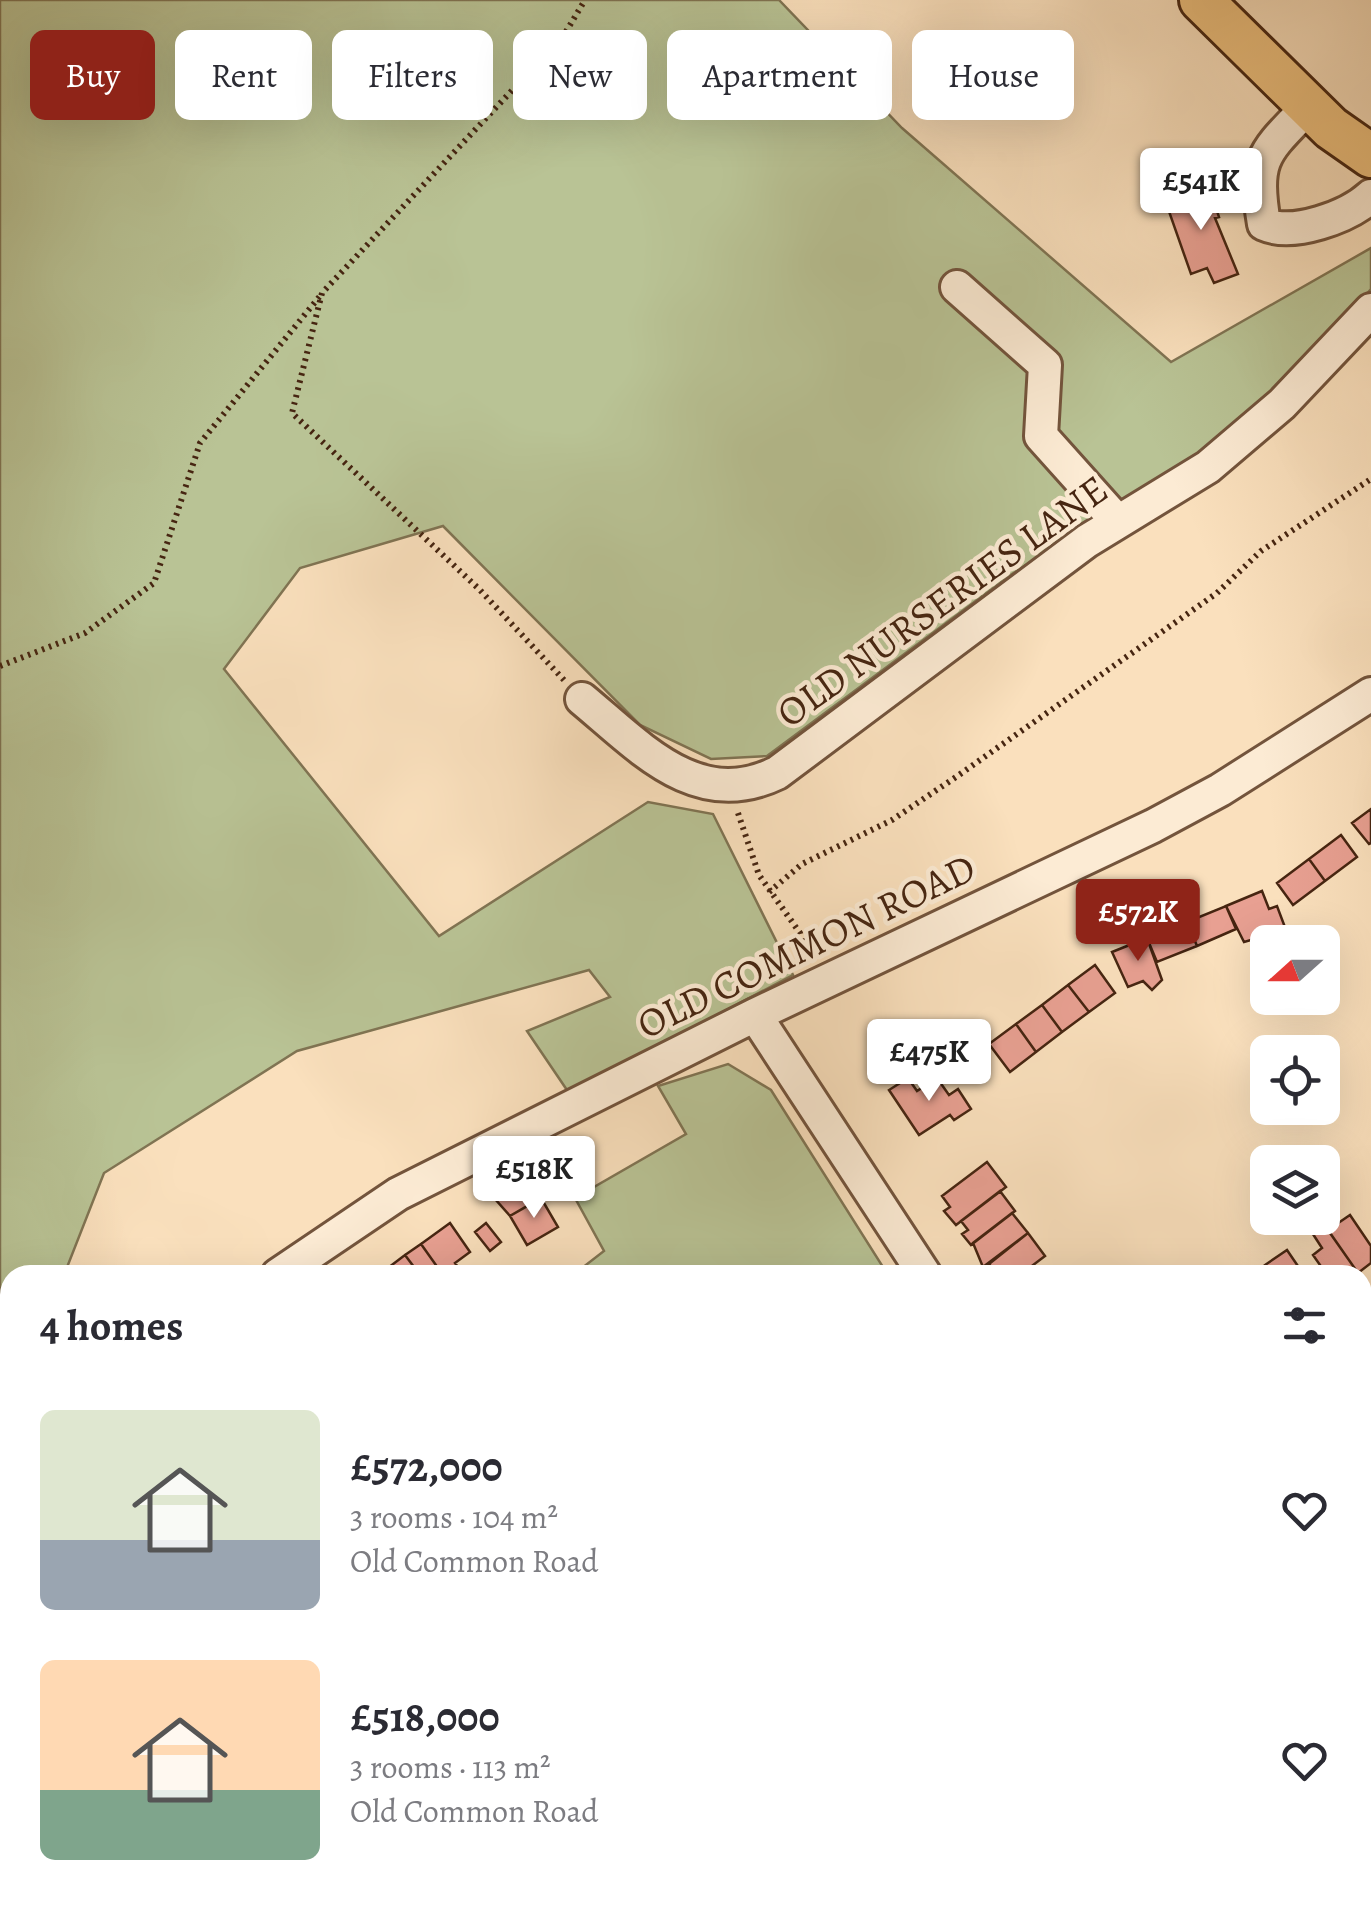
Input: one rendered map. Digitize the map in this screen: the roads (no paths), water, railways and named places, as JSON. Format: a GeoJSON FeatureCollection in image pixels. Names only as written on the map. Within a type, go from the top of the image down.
{"type":"FeatureCollection","features":[{"type":"Feature","properties":{"kind":"main road"},"geometry":{"type":"LineString","coordinates":[[1200,0],[1309,106],[1371,156]]}},
{"type":"Feature","properties":{"kind":"street"},"geometry":{"type":"LineString","coordinates":[[1309,106],[1273,144],[1258,168],[1264,224],[1277,230],[1327,219],[1359,207],[1371,196]]}},
{"type":"Feature","properties":{"kind":"street"},"geometry":{"type":"LineString","coordinates":[[958,287],[1044,366],[1042,436],[1118,522]]}},
{"type":"Feature","properties":{"kind":"street","name":"OLD NURSERIES LANE"},"geometry":{"type":"LineString","coordinates":[[582,699],[672,772],[730,788],[755,784],[792,763],[1118,522],[1208,466],[1294,392],[1371,310]]}},
{"type":"Feature","properties":{"kind":"street","name":"OLD COMMON ROAD"},"geometry":{"type":"LineString","coordinates":[[293,1265],[398,1194],[754,1015],[1154,826],[1220,790],[1371,694]]}},
{"type":"Feature","properties":{"kind":"street"},"geometry":{"type":"LineString","coordinates":[[754,1015],[918,1265]]}}]}
